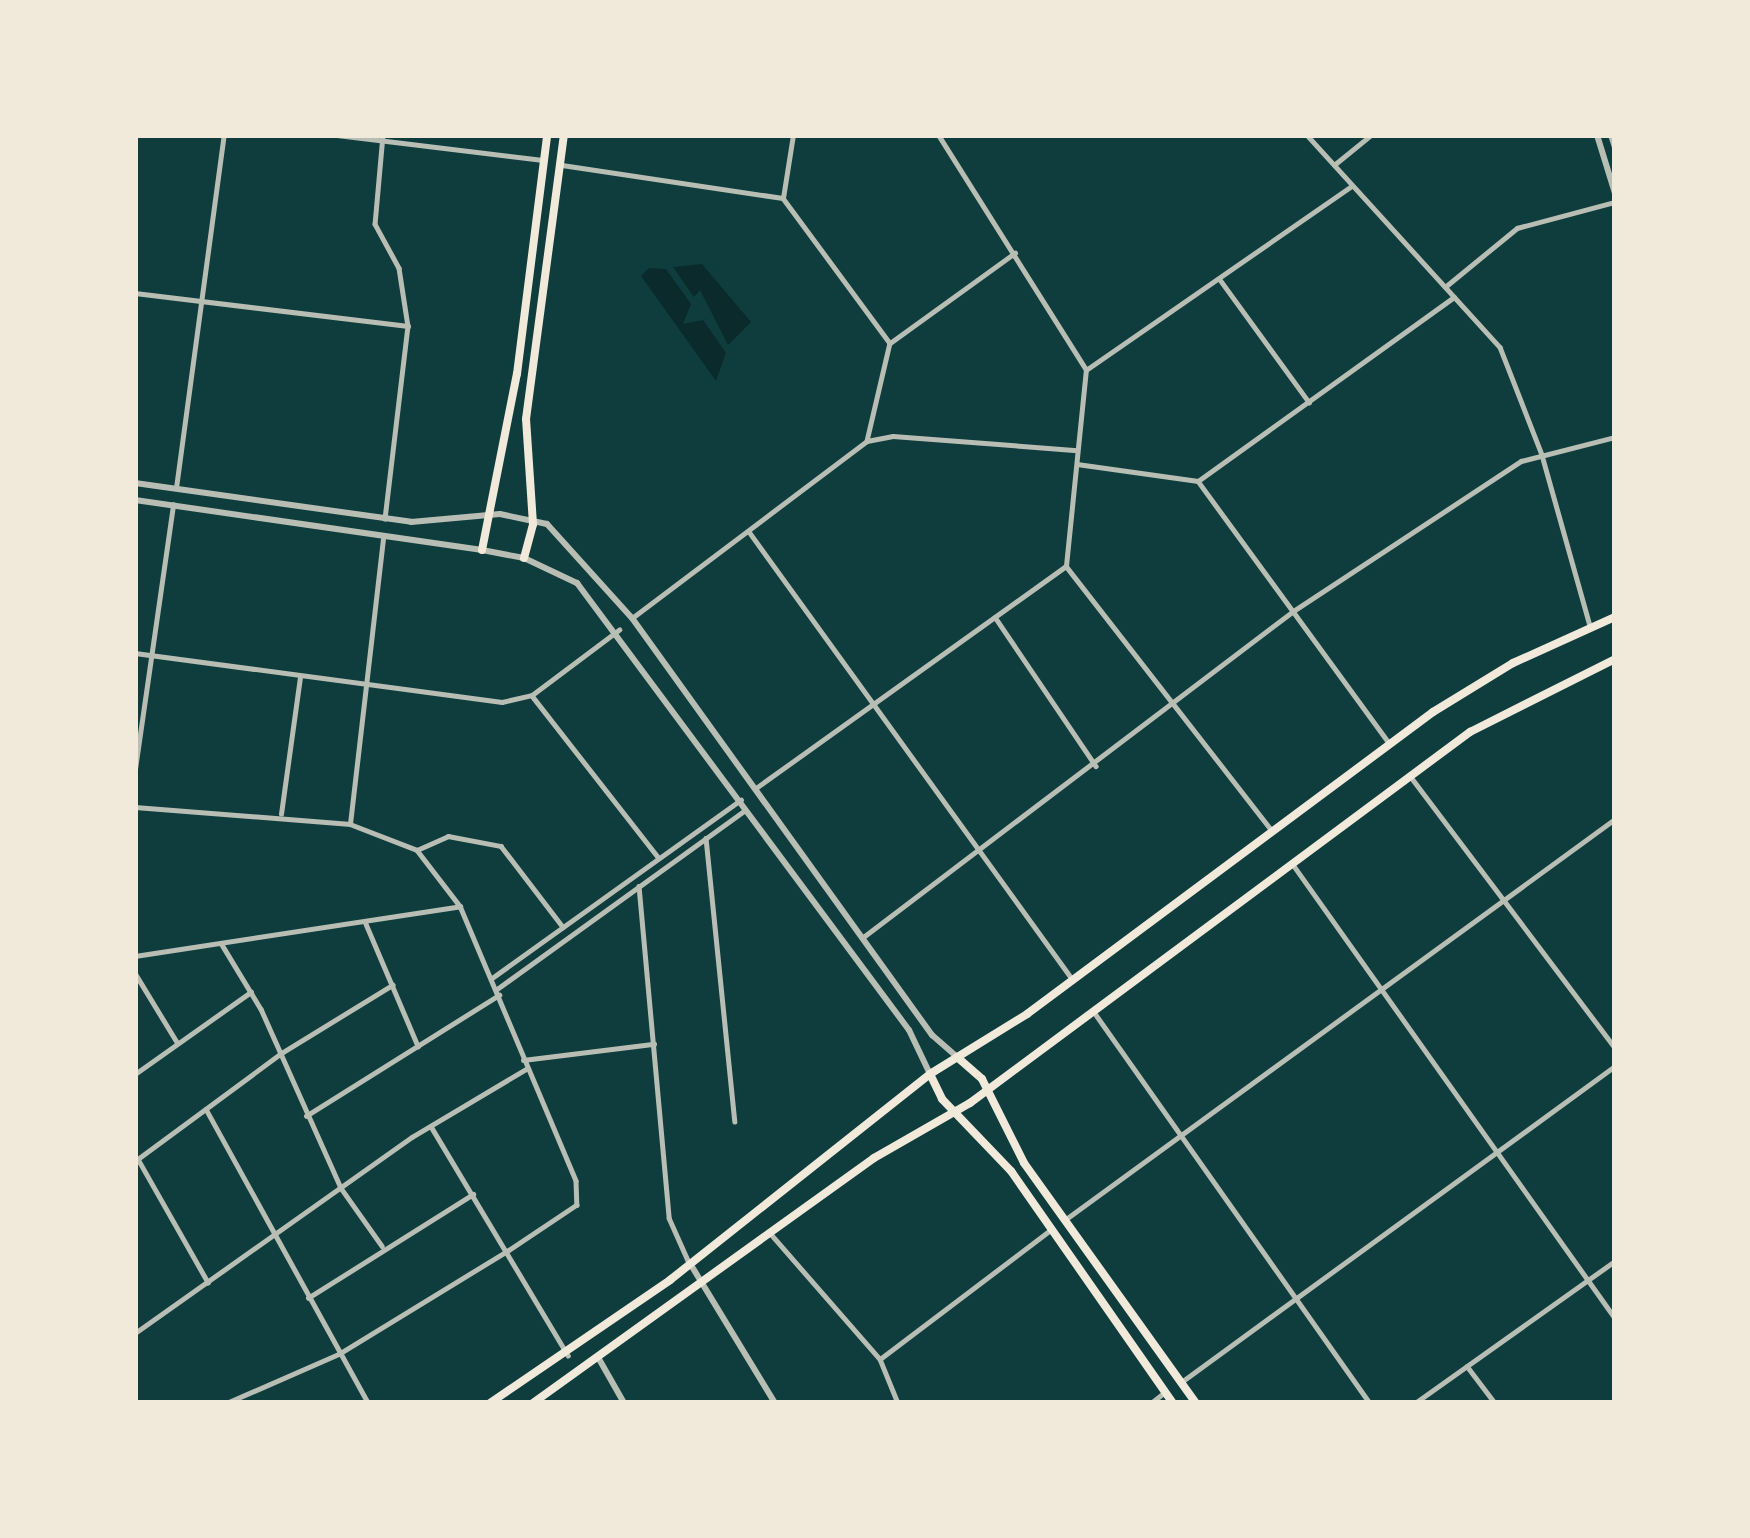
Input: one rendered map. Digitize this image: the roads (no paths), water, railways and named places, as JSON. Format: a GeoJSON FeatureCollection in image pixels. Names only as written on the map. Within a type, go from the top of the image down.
{"type":"FeatureCollection","features":[{"type":"Feature","properties":{"kind":"main road"},"geometry":{"type":"LineString","coordinates":[[482,550],[517,374],[548,135]]}},
{"type":"Feature","properties":{"kind":"main road"},"geometry":{"type":"LineString","coordinates":[[524,558],[532,516],[526,419],[564,135]]}},
{"type":"Feature","properties":{"kind":"main road"},"geometry":{"type":"LineString","coordinates":[[490,1403],[568,1354],[691,1265],[930,1074],[1073,980],[1389,743],[1489,676],[1615,617]]}},
{"type":"Feature","properties":{"kind":"main road"},"geometry":{"type":"LineString","coordinates":[[533,1403],[874,1158],[958,1112],[1491,718],[1615,659]]}},
{"type":"Feature","properties":{"kind":"main road"},"geometry":{"type":"LineString","coordinates":[[957,1057],[987,1090],[1001,1127],[1196,1403]]}},
{"type":"Feature","properties":{"kind":"main road"},"geometry":{"type":"LineString","coordinates":[[930,1074],[1052,1229],[1173,1403]]}},
{"type":"Feature","properties":{"kind":"street"},"geometry":{"type":"LineString","coordinates":[[176,488],[224,135]]}},
{"type":"Feature","properties":{"kind":"street"},"geometry":{"type":"LineString","coordinates":[[337,135],[544,160]]}},
{"type":"Feature","properties":{"kind":"street"},"geometry":{"type":"LineString","coordinates":[[783,198],[794,135]]}},
{"type":"Feature","properties":{"kind":"street"},"geometry":{"type":"LineString","coordinates":[[938,135],[1086,370],[1066,566],[1272,831]]}},
{"type":"Feature","properties":{"kind":"street"},"geometry":{"type":"LineString","coordinates":[[1306,135],[1501,347],[1542,455],[1590,626]]}},
{"type":"Feature","properties":{"kind":"street"},"geometry":{"type":"LineString","coordinates":[[1334,165],[1372,135]]}},
{"type":"Feature","properties":{"kind":"street"},"geometry":{"type":"LineString","coordinates":[[1597,135],[1615,193]]}},
{"type":"Feature","properties":{"kind":"street"},"geometry":{"type":"LineString","coordinates":[[1611,135],[1615,147]]}},
{"type":"Feature","properties":{"kind":"street"},"geometry":{"type":"LineString","coordinates":[[383,138],[375,224],[399,268],[408,326],[385,519]]}},
{"type":"Feature","properties":{"kind":"street"},"geometry":{"type":"LineString","coordinates":[[560,164],[783,198],[890,343]]}},
{"type":"Feature","properties":{"kind":"street"},"geometry":{"type":"LineString","coordinates":[[1086,370],[1352,186]]}},
{"type":"Feature","properties":{"kind":"street"},"geometry":{"type":"LineString","coordinates":[[1444,286],[1517,228],[1615,202]]}},
{"type":"Feature","properties":{"kind":"street"},"geometry":{"type":"LineString","coordinates":[[866,441],[890,343],[1015,253]]}},
{"type":"Feature","properties":{"kind":"street"},"geometry":{"type":"LineString","coordinates":[[1219,279],[1310,402]]}},
{"type":"Feature","properties":{"kind":"street"},"geometry":{"type":"LineString","coordinates":[[135,293],[408,326]]}},
{"type":"Feature","properties":{"kind":"street"},"geometry":{"type":"LineString","coordinates":[[1076,464],[1198,481],[1454,297]]}},
{"type":"Feature","properties":{"kind":"street"},"geometry":{"type":"LineString","coordinates":[[632,618],[866,441],[892,436],[1078,450]]}},
{"type":"Feature","properties":{"kind":"street"},"geometry":{"type":"LineString","coordinates":[[862,938],[1173,708],[1292,612],[1542,455],[1615,437]]}},
{"type":"Feature","properties":{"kind":"street"},"geometry":{"type":"LineString","coordinates":[[1198,481],[1389,743]]}},
{"type":"Feature","properties":{"kind":"street"},"geometry":{"type":"LineString","coordinates":[[135,483],[385,519],[532,516],[578,551],[632,618],[862,938],[957,1057]]}},
{"type":"Feature","properties":{"kind":"street"},"geometry":{"type":"LineString","coordinates":[[135,500],[482,550],[524,558],[577,583],[619,630],[909,1030],[930,1074]]}},
{"type":"Feature","properties":{"kind":"street"},"geometry":{"type":"LineString","coordinates":[[135,770],[173,505]]}},
{"type":"Feature","properties":{"kind":"street"},"geometry":{"type":"LineString","coordinates":[[750,532],[871,708],[1073,980]]}},
{"type":"Feature","properties":{"kind":"street"},"geometry":{"type":"LineString","coordinates":[[350,824],[384,535]]}},
{"type":"Feature","properties":{"kind":"street"},"geometry":{"type":"LineString","coordinates":[[756,788],[1066,566]]}},
{"type":"Feature","properties":{"kind":"street"},"geometry":{"type":"LineString","coordinates":[[994,615],[1096,766]]}},
{"type":"Feature","properties":{"kind":"street"},"geometry":{"type":"LineString","coordinates":[[135,653],[502,702],[532,695],[619,630]]}},
{"type":"Feature","properties":{"kind":"street"},"geometry":{"type":"LineString","coordinates":[[281,815],[300,676]]}},
{"type":"Feature","properties":{"kind":"street"},"geometry":{"type":"LineString","coordinates":[[532,695],[659,858]]}},
{"type":"Feature","properties":{"kind":"street"},"geometry":{"type":"LineString","coordinates":[[1411,777],[1615,1048]]}},
{"type":"Feature","properties":{"kind":"street"},"geometry":{"type":"LineString","coordinates":[[493,978],[741,800]]}},
{"type":"Feature","properties":{"kind":"street"},"geometry":{"type":"LineString","coordinates":[[135,807],[350,824],[417,850],[460,906],[576,1181],[577,1205],[508,1251],[340,1354],[228,1403]]}},
{"type":"Feature","properties":{"kind":"street"},"geometry":{"type":"LineString","coordinates":[[305,1116],[498,992],[747,808]]}},
{"type":"Feature","properties":{"kind":"street"},"geometry":{"type":"LineString","coordinates":[[1066,1219],[1615,819]]}},
{"type":"Feature","properties":{"kind":"street"},"geometry":{"type":"LineString","coordinates":[[417,850],[448,836],[501,846],[563,927]]}},
{"type":"Feature","properties":{"kind":"street"},"geometry":{"type":"LineString","coordinates":[[706,838],[735,1122]]}},
{"type":"Feature","properties":{"kind":"street"},"geometry":{"type":"LineString","coordinates":[[1294,866],[1615,1318]]}},
{"type":"Feature","properties":{"kind":"street"},"geometry":{"type":"LineString","coordinates":[[639,886],[669,1218],[691,1265],[775,1403]]}},
{"type":"Feature","properties":{"kind":"street"},"geometry":{"type":"LineString","coordinates":[[135,956],[460,906]]}},
{"type":"Feature","properties":{"kind":"street"},"geometry":{"type":"LineString","coordinates":[[365,921],[418,1046]]}},
{"type":"Feature","properties":{"kind":"street"},"geometry":{"type":"LineString","coordinates":[[221,943],[251,992],[341,1188],[382,1246]]}},
{"type":"Feature","properties":{"kind":"street"},"geometry":{"type":"LineString","coordinates":[[135,973],[177,1042]]}},
{"type":"Feature","properties":{"kind":"street"},"geometry":{"type":"LineString","coordinates":[[208,1282],[136,1160],[280,1054],[392,985]]}},
{"type":"Feature","properties":{"kind":"street"},"geometry":{"type":"LineString","coordinates":[[135,1074],[251,992]]}},
{"type":"Feature","properties":{"kind":"street"},"geometry":{"type":"LineString","coordinates":[[1094,1012],[1370,1403]]}},
{"type":"Feature","properties":{"kind":"street"},"geometry":{"type":"LineString","coordinates":[[523,1060],[654,1044]]}},
{"type":"Feature","properties":{"kind":"street"},"geometry":{"type":"LineString","coordinates":[[1180,1383],[1615,1066]]}},
{"type":"Feature","properties":{"kind":"street"},"geometry":{"type":"LineString","coordinates":[[135,1334],[431,1126],[526,1069]]}},
{"type":"Feature","properties":{"kind":"street"},"geometry":{"type":"LineString","coordinates":[[206,1109],[368,1403]]}},
{"type":"Feature","properties":{"kind":"street"},"geometry":{"type":"LineString","coordinates":[[431,1126],[568,1354]]}},
{"type":"Feature","properties":{"kind":"street"},"geometry":{"type":"LineString","coordinates":[[308,1298],[382,1246],[473,1193]]}},
{"type":"Feature","properties":{"kind":"street"},"geometry":{"type":"LineString","coordinates":[[880,1358],[1052,1229]]}},
{"type":"Feature","properties":{"kind":"street"},"geometry":{"type":"LineString","coordinates":[[770,1233],[880,1358],[898,1403]]}},
{"type":"Feature","properties":{"kind":"street"},"geometry":{"type":"LineString","coordinates":[[1414,1403],[1615,1261]]}},
{"type":"Feature","properties":{"kind":"street"},"geometry":{"type":"LineString","coordinates":[[599,1359],[624,1403]]}},
{"type":"Feature","properties":{"kind":"street"},"geometry":{"type":"LineString","coordinates":[[1467,1366],[1495,1403]]}},
{"type":"Feature","properties":{"kind":"street"},"geometry":{"type":"LineString","coordinates":[[1151,1403],[1166,1392]]}},
{"type":"Feature","properties":{"kind":"water"},"geometry":{"type":"Polygon","coordinates":[[[702,264],[751,322],[728,345],[700,290],[694,297],[673,267],[702,264]]]}},
{"type":"Feature","properties":{"kind":"water"},"geometry":{"type":"Polygon","coordinates":[[[649,268],[666,269],[691,304],[683,324],[703,320],[726,353],[716,381],[641,276],[649,268]]]}}]}
